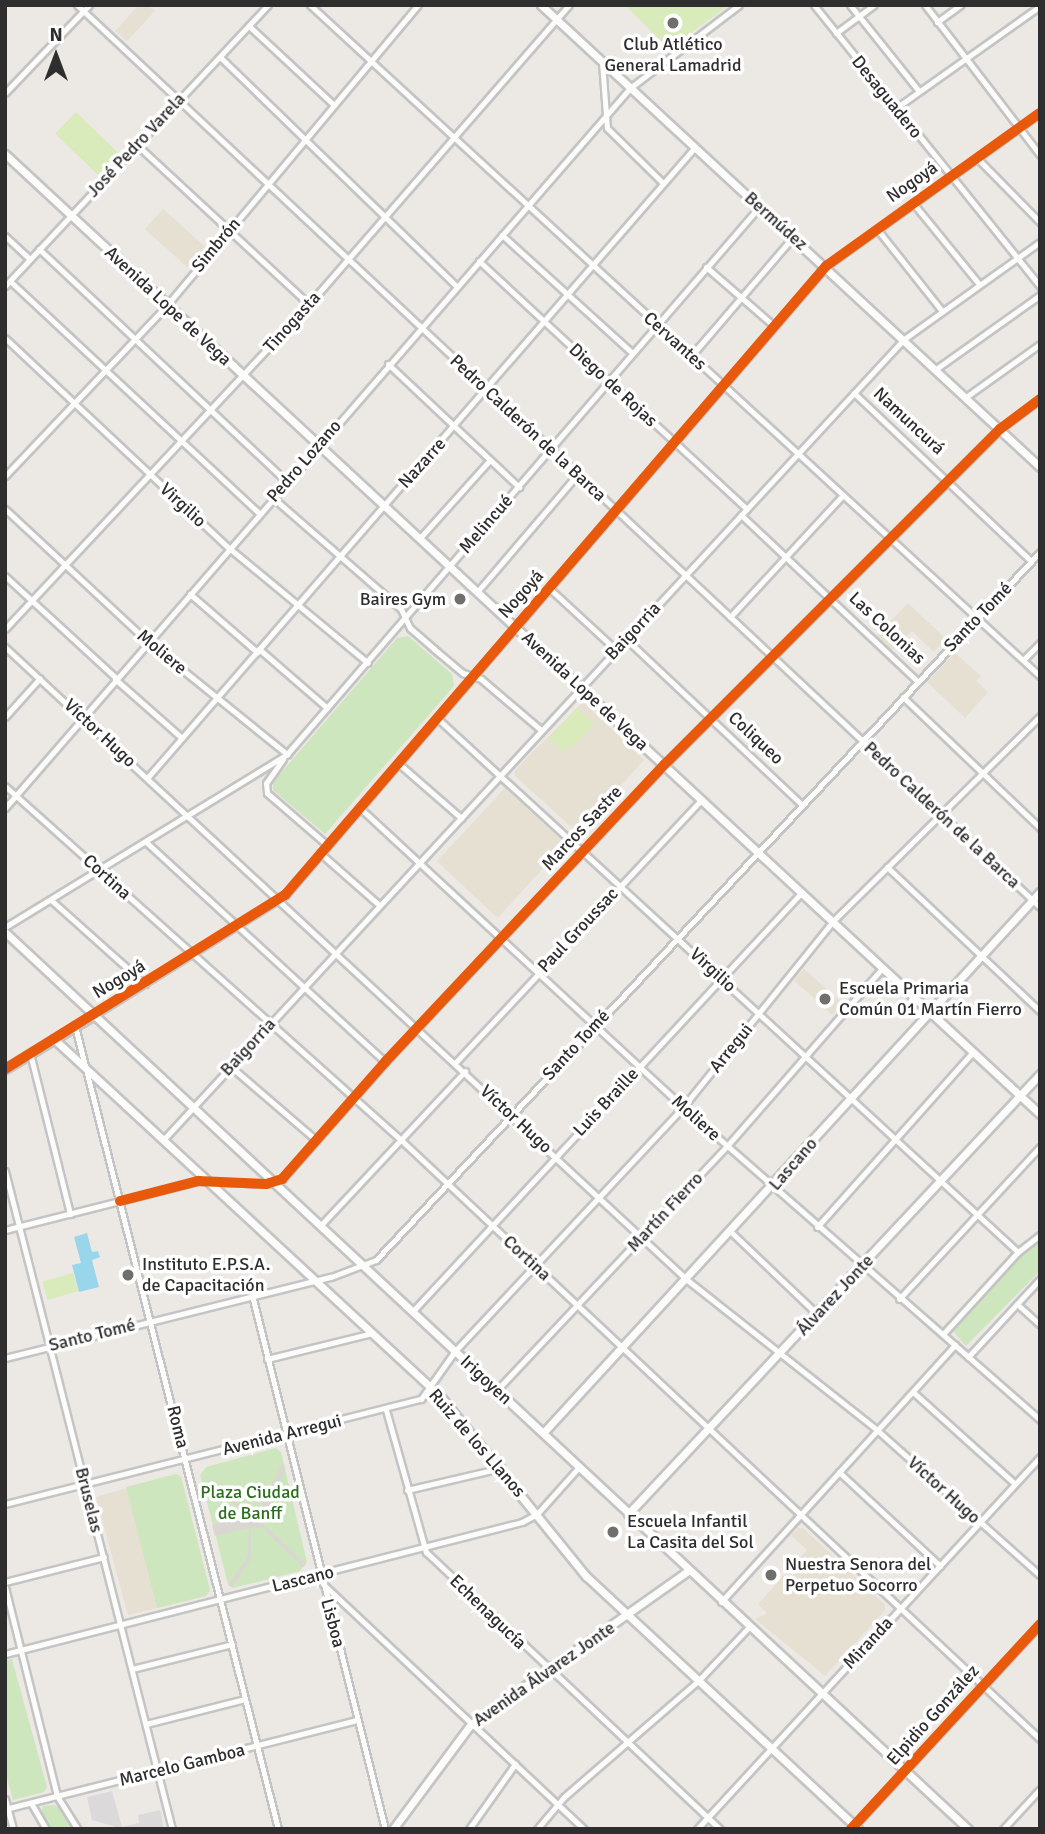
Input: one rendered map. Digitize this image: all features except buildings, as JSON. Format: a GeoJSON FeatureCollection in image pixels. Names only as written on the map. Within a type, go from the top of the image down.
{"type":"FeatureCollection","features":[{"type":"Feature","properties":{"kind":"street","name":"Pedro Calderón de la Barca"},"geometry":{"type":"LineString","coordinates":[[77,5],[1040,907]]}},
{"type":"Feature","properties":{"kind":"street"},"geometry":{"type":"LineString","coordinates":[[5,93],[89,5]]}},
{"type":"Feature","properties":{"kind":"street","name":"José Pedro Varela"},"geometry":{"type":"LineString","coordinates":[[8,283],[268,5]]}},
{"type":"Feature","properties":{"kind":"street","name":"Cervantes"},"geometry":{"type":"LineString","coordinates":[[310,5],[1040,676]]}},
{"type":"Feature","properties":{"kind":"street","name":"Simbrón"},"geometry":{"type":"LineString","coordinates":[[5,477],[167,305],[418,5]]}},
{"type":"Feature","properties":{"kind":"street","name":"Bermúdez"},"geometry":{"type":"LineString","coordinates":[[541,5],[826,266],[1040,467]]}},
{"type":"Feature","properties":{"kind":"street","name":"Tinogasta"},"geometry":{"type":"LineString","coordinates":[[5,629],[244,376],[554,18],[569,5]]}},
{"type":"Feature","properties":{"kind":"street","name":"Pedro Lozano"},"geometry":{"type":"LineString","coordinates":[[5,808],[272,497],[630,88],[739,5]]}},
{"type":"Feature","properties":{"kind":"street","name":"Desaguadero"},"geometry":{"type":"LineString","coordinates":[[814,5],[1040,286]]}},
{"type":"Feature","properties":{"kind":"street"},"geometry":{"type":"LineString","coordinates":[[850,5],[919,91]]}},
{"type":"Feature","properties":{"kind":"street"},"geometry":{"type":"LineString","coordinates":[[836,33],[874,5]]}},
{"type":"Feature","properties":{"kind":"street"},"geometry":{"type":"LineString","coordinates":[[925,5],[1017,129],[1040,155]]}},
{"type":"Feature","properties":{"kind":"street"},"geometry":{"type":"LineString","coordinates":[[937,22],[960,5]]}},
{"type":"Feature","properties":{"kind":"street"},"geometry":{"type":"LineString","coordinates":[[896,108],[1040,6]]}},
{"type":"Feature","properties":{"kind":"street"},"geometry":{"type":"LineString","coordinates":[[250,26],[334,105]]}},
{"type":"Feature","properties":{"kind":"street"},"geometry":{"type":"LineString","coordinates":[[220,57],[456,286]]}},
{"type":"Feature","properties":{"kind":"street"},"geometry":{"type":"LineString","coordinates":[[602,62],[607,128],[663,183]]}},
{"type":"Feature","properties":{"kind":"street","name":"Nogoyá"},"geometry":{"type":"LineString","coordinates":[[5,1069],[280,899],[826,266],[1040,113]]}},
{"type":"Feature","properties":{"kind":"street"},"geometry":{"type":"LineString","coordinates":[[137,145],[227,232],[309,304]]}},
{"type":"Feature","properties":{"kind":"street","name":"Nazarre"},"geometry":{"type":"LineString","coordinates":[[148,778],[695,147]]}},
{"type":"Feature","properties":{"kind":"street","name":"Avenida Lope de Vega"},"geometry":{"type":"LineString","coordinates":[[5,154],[1040,1114]]}},
{"type":"Feature","properties":{"kind":"street"},"geometry":{"type":"LineString","coordinates":[[977,158],[1040,222]]}},
{"type":"Feature","properties":{"kind":"street"},"geometry":{"type":"LineString","coordinates":[[913,203],[979,284]]}},
{"type":"Feature","properties":{"kind":"street","name":"Melincué"},"geometry":{"type":"LineString","coordinates":[[189,816],[287,754],[760,206]]}},
{"type":"Feature","properties":{"kind":"street"},"geometry":{"type":"LineString","coordinates":[[877,229],[942,311]]}},
{"type":"Feature","properties":{"kind":"street"},"geometry":{"type":"LineString","coordinates":[[502,235],[632,353]]}},
{"type":"Feature","properties":{"kind":"street"},"geometry":{"type":"LineString","coordinates":[[5,236],[30,259]]}},
{"type":"Feature","properties":{"kind":"street"},"geometry":{"type":"LineString","coordinates":[[691,356],[793,236]]}},
{"type":"Feature","properties":{"kind":"street","name":"Baigorria"},"geometry":{"type":"LineString","coordinates":[[164,1139],[904,339],[1040,242]]}},
{"type":"Feature","properties":{"kind":"street"},"geometry":{"type":"LineString","coordinates":[[39,249],[286,481]]}},
{"type":"Feature","properties":{"kind":"street","name":"Diego de Rojas"},"geometry":{"type":"LineString","coordinates":[[479,261],[747,509]]}},
{"type":"Feature","properties":{"kind":"street"},"geometry":{"type":"LineString","coordinates":[[706,267],[774,326]]}},
{"type":"Feature","properties":{"kind":"street"},"geometry":{"type":"LineString","coordinates":[[8,283],[259,513]]}},
{"type":"Feature","properties":{"kind":"street"},"geometry":{"type":"LineString","coordinates":[[936,369],[1040,295]]}},
{"type":"Feature","properties":{"kind":"street","name":"Virgilio"},"geometry":{"type":"LineString","coordinates":[[5,338],[229,548],[368,663]]}},
{"type":"Feature","properties":{"kind":"street"},"geometry":{"type":"LineString","coordinates":[[966,397],[1040,344]]}},
{"type":"Feature","properties":{"kind":"street"},"geometry":{"type":"LineString","coordinates":[[388,364],[519,487]]}},
{"type":"Feature","properties":{"kind":"street","name":"Namuncurá"},"geometry":{"type":"LineString","coordinates":[[854,393],[1031,561]]}},
{"type":"Feature","properties":{"kind":"street","name":"Marcos Sastre"},"geometry":{"type":"LineString","coordinates":[[275,1183],[665,764],[1000,429],[1040,399]]}},
{"type":"Feature","properties":{"kind":"street"},"geometry":{"type":"LineString","coordinates":[[419,539],[490,460]]}},
{"type":"Feature","properties":{"kind":"street"},"geometry":{"type":"LineString","coordinates":[[477,592],[577,475]]}},
{"type":"Feature","properties":{"kind":"street"},"geometry":{"type":"LineString","coordinates":[[730,617],[844,495]]}},
{"type":"Feature","properties":{"kind":"street"},"geometry":{"type":"LineString","coordinates":[[272,497],[406,618],[433,649],[541,730]]}},
{"type":"Feature","properties":{"kind":"street","name":"Moliere"},"geometry":{"type":"LineString","coordinates":[[5,509],[148,642],[287,754]]}},
{"type":"Feature","properties":{"kind":"street","name":"Las Colonias"},"geometry":{"type":"LineString","coordinates":[[741,515],[917,681]]}},
{"type":"Feature","properties":{"kind":"street","name":"Santo Tomé"},"geometry":{"type":"LineString","coordinates":[[5,1358],[316,1280],[364,1267],[376,1260],[757,850],[1040,552]]}},
{"type":"Feature","properties":{"kind":"street"},"geometry":{"type":"LineString","coordinates":[[5,576],[182,738]]}},
{"type":"Feature","properties":{"kind":"street"},"geometry":{"type":"LineString","coordinates":[[550,589],[616,650]]}},
{"type":"Feature","properties":{"kind":"street"},"geometry":{"type":"LineString","coordinates":[[190,594],[327,708]]}},
{"type":"Feature","properties":{"kind":"street","name":"Coliqueo"},"geometry":{"type":"LineString","coordinates":[[626,639],[801,804]]}},
{"type":"Feature","properties":{"kind":"street"},"geometry":{"type":"LineString","coordinates":[[1023,660],[1040,643]]}},
{"type":"Feature","properties":{"kind":"street","name":"Víctor Hugo"},"geometry":{"type":"LineString","coordinates":[[5,647],[337,951],[687,1279],[779,1355],[877,1430],[1040,1575]]}},
{"type":"Feature","properties":{"kind":"street"},"geometry":{"type":"LineString","coordinates":[[5,716],[40,678]]}},
{"type":"Feature","properties":{"kind":"street"},"geometry":{"type":"LineString","coordinates":[[902,697],[1040,828]]}},
{"type":"Feature","properties":{"kind":"street","name":"Arregui"},"geometry":{"type":"LineString","coordinates":[[429,1385],[455,1351],[684,1107],[833,920],[1040,716]]}},
{"type":"Feature","properties":{"kind":"street","name":"Virgilio"},"geometry":{"type":"LineString","coordinates":[[437,718],[502,773],[976,1216],[1018,1252]]}},
{"type":"Feature","properties":{"kind":"street"},"geometry":{"type":"LineString","coordinates":[[287,754],[266,783],[270,797],[327,845]]}},
{"type":"Feature","properties":{"kind":"street"},"geometry":{"type":"LineString","coordinates":[[398,763],[461,818]]}},
{"type":"Feature","properties":{"kind":"street","name":"Cortina"},"geometry":{"type":"LineString","coordinates":[[5,786],[401,1140],[623,1348],[707,1431],[800,1514],[1040,1739]]}},
{"type":"Feature","properties":{"kind":"street","name":"Paul Groussac"},"geometry":{"type":"LineString","coordinates":[[456,1062],[702,799]]}},
{"type":"Feature","properties":{"kind":"street","name":"Moliere"},"geometry":{"type":"LineString","coordinates":[[360,808],[727,1146],[1040,1420]]}},
{"type":"Feature","properties":{"kind":"street"},"geometry":{"type":"LineString","coordinates":[[5,929],[189,816]]}},
{"type":"Feature","properties":{"kind":"street"},"geometry":{"type":"LineString","coordinates":[[146,842],[385,1062]]}},
{"type":"Feature","properties":{"kind":"street"},"geometry":{"type":"LineString","coordinates":[[320,853],[379,905]]}},
{"type":"Feature","properties":{"kind":"street"},"geometry":{"type":"LineString","coordinates":[[887,867],[1040,1011]]}},
{"type":"Feature","properties":{"kind":"street","name":"Luis Braille"},"geometry":{"type":"LineString","coordinates":[[412,1312],[802,892]]}},
{"type":"Feature","properties":{"kind":"street","name":"Lascano"},"geometry":{"type":"LineString","coordinates":[[542,1433],[731,1232],[928,1010],[1040,892]]}},
{"type":"Feature","properties":{"kind":"street"},"geometry":{"type":"LineString","coordinates":[[51,900],[145,984]]}},
{"type":"Feature","properties":{"kind":"street","name":"Irigoyen"},"geometry":{"type":"LineString","coordinates":[[5,929],[720,1602],[968,1829]]}},
{"type":"Feature","properties":{"kind":"street","name":"Martín Fierro"},"geometry":{"type":"LineString","coordinates":[[497,1390],[727,1146],[883,967]]}},
{"type":"Feature","properties":{"kind":"street","name":"Roma"},"geometry":{"type":"LineString","coordinates":[[75,1026],[278,1829]]}},
{"type":"Feature","properties":{"kind":"street","name":"Ruiz de los Llanos"},"geometry":{"type":"LineString","coordinates":[[54,1039],[429,1385],[501,1468],[586,1576],[855,1828]]}},
{"type":"Feature","properties":{"kind":"street"},"geometry":{"type":"LineString","coordinates":[[817,1227],[973,1052]]}},
{"type":"Feature","properties":{"kind":"street"},"geometry":{"type":"LineString","coordinates":[[30,1054],[70,1214]]}},
{"type":"Feature","properties":{"kind":"street"},"geometry":{"type":"LineString","coordinates":[[230,1066],[316,1140]]}},
{"type":"Feature","properties":{"kind":"street"},"geometry":{"type":"LineString","coordinates":[[321,1225],[465,1071]]}},
{"type":"Feature","properties":{"kind":"street","name":"Álvarez Jonte"},"geometry":{"type":"LineString","coordinates":[[628,1514],[1040,1074]]}},
{"type":"Feature","properties":{"kind":"street"},"geometry":{"type":"LineString","coordinates":[[899,1299],[1040,1146]]}},
{"type":"Feature","properties":{"kind":"street","name":"Bruselas"},"geometry":{"type":"LineString","coordinates":[[5,1171],[172,1829]]}},
{"type":"Feature","properties":{"kind":"street"},"geometry":{"type":"LineString","coordinates":[[5,1230],[209,1181],[275,1183]]}},
{"type":"Feature","properties":{"kind":"street"},"geometry":{"type":"LineString","coordinates":[[731,1232],[817,1314]]}},
{"type":"Feature","properties":{"kind":"street"},"geometry":{"type":"LineString","coordinates":[[943,1334],[1018,1252],[1039,1235]]}},
{"type":"Feature","properties":{"kind":"street"},"geometry":{"type":"LineString","coordinates":[[968,1357],[1040,1279]]}},
{"type":"Feature","properties":{"kind":"street","name":"Lisboa"},"geometry":{"type":"LineString","coordinates":[[252,1295],[385,1829]]}},
{"type":"Feature","properties":{"kind":"street"},"geometry":{"type":"LineString","coordinates":[[1017,1304],[1040,1325]]}},
{"type":"Feature","properties":{"kind":"street"},"geometry":{"type":"LineString","coordinates":[[267,1359],[372,1333]]}},
{"type":"Feature","properties":{"kind":"street"},"geometry":{"type":"LineString","coordinates":[[720,1602],[954,1345]]}},
{"type":"Feature","properties":{"kind":"street","name":"Avenida Arregui"},"geometry":{"type":"LineString","coordinates":[[5,1504],[386,1410],[421,1399],[429,1385]]}},
{"type":"Feature","properties":{"kind":"street"},"geometry":{"type":"LineString","coordinates":[[913,1392],[1015,1485]]}},
{"type":"Feature","properties":{"kind":"street"},"geometry":{"type":"LineString","coordinates":[[386,1410],[422,1547]]}},
{"type":"Feature","properties":{"kind":"street","name":"Miranda"},"geometry":{"type":"LineString","coordinates":[[697,1829],[1040,1457]]}},
{"type":"Feature","properties":{"kind":"street","name":"Lascano"},"geometry":{"type":"LineString","coordinates":[[5,1654],[522,1522],[537,1514],[579,1467]]}},
{"type":"Feature","properties":{"kind":"street"},"geometry":{"type":"LineString","coordinates":[[407,1490],[501,1468]]}},
{"type":"Feature","properties":{"kind":"street"},"geometry":{"type":"LineString","coordinates":[[839,1472],[940,1566]]}},
{"type":"Feature","properties":{"kind":"street","name":"Echenagucía"},"geometry":{"type":"LineString","coordinates":[[422,1547],[720,1829]]}},
{"type":"Feature","properties":{"kind":"street"},"geometry":{"type":"LineString","coordinates":[[5,1582],[104,1558]]}},
{"type":"Feature","properties":{"kind":"street","name":"Avenida Álvarez Jonte"},"geometry":{"type":"LineString","coordinates":[[393,1829],[471,1724],[688,1571]]}},
{"type":"Feature","properties":{"kind":"street"},"geometry":{"type":"LineString","coordinates":[[323,1584],[584,1829]]}},
{"type":"Feature","properties":{"kind":"street"},"geometry":{"type":"LineString","coordinates":[[5,1587],[57,1796],[78,1829]]}},
{"type":"Feature","properties":{"kind":"street","name":"Elpidio González"},"geometry":{"type":"LineString","coordinates":[[855,1828],[1040,1624]]}},
{"type":"Feature","properties":{"kind":"street"},"geometry":{"type":"LineString","coordinates":[[537,1829],[557,1804],[699,1680],[749,1627]]}},
{"type":"Feature","properties":{"kind":"street"},"geometry":{"type":"LineString","coordinates":[[132,1669],[232,1644]]}},
{"type":"Feature","properties":{"kind":"street"},"geometry":{"type":"LineString","coordinates":[[146,1724],[245,1699]]}},
{"type":"Feature","properties":{"kind":"street","name":"Marcelo Gamboa"},"geometry":{"type":"LineString","coordinates":[[7,1809],[358,1720]]}},
{"type":"Feature","properties":{"kind":"street"},"geometry":{"type":"LineString","coordinates":[[469,1829],[516,1764]]}},
{"type":"Feature","properties":{"kind":"street"},"geometry":{"type":"LineString","coordinates":[[1003,1829],[1040,1789]]}},
{"type":"Feature","properties":{"kind":"street"},"geometry":{"type":"LineString","coordinates":[[5,1799],[13,1829]]}},
{"type":"Feature","properties":{"kind":"street"},"geometry":{"type":"LineString","coordinates":[[32,1803],[46,1829]]}},
{"type":"Feature","properties":{"kind":"shaded area"},"geometry":{"type":"Polygon","coordinates":[[[148,5],[155,11],[127,41],[115,31],[138,6],[148,5]]]}},
{"type":"Feature","properties":{"kind":"shaded area"},"geometry":{"type":"Polygon","coordinates":[[[163,209],[206,248],[188,268],[145,229],[163,209]]]}},
{"type":"Feature","properties":{"kind":"shaded area"},"geometry":{"type":"Polygon","coordinates":[[[908,603],[946,639],[934,652],[912,631],[892,650],[877,636],[908,603]]]}},
{"type":"Feature","properties":{"kind":"shaded area"},"geometry":{"type":"Polygon","coordinates":[[[955,653],[981,676],[976,681],[988,692],[965,718],[927,682],[955,653]]]}},
{"type":"Feature","properties":{"kind":"shaded area"},"geometry":{"type":"Polygon","coordinates":[[[583,702],[644,760],[578,833],[515,776],[515,770],[583,702]]]}},
{"type":"Feature","properties":{"kind":"shaded area"},"geometry":{"type":"Polygon","coordinates":[[[505,788],[566,845],[498,918],[437,861],[505,788]]]}},
{"type":"Feature","properties":{"kind":"shaded area","name":"Escuela Primaria Común 01 Martín Fierro"},"geometry":{"type":"Polygon","coordinates":[[[804,969],[843,1004],[833,1015],[794,980],[804,969]]]}},
{"type":"Feature","properties":{"kind":"shaded area","name":"Plaza Ciudad de Banff"},"geometry":{"type":"Polygon","coordinates":[[[283,1462],[285,1469],[262,1523],[306,1564],[303,1567],[262,1528],[251,1528],[251,1559],[232,1587],[228,1585],[248,1556],[249,1528],[215,1536],[212,1525],[244,1514],[202,1473],[244,1508],[259,1510],[283,1462]]]}},
{"type":"Feature","properties":{"kind":"shaded area"},"geometry":{"type":"Polygon","coordinates":[[[176,1474],[181,1477],[210,1590],[206,1596],[128,1615],[96,1497],[176,1474]]]}},
{"type":"Feature","properties":{"kind":"shaded area"},"geometry":{"type":"Polygon","coordinates":[[[798,1528],[803,1528],[885,1605],[885,1610],[825,1676],[755,1619],[767,1613],[758,1604],[807,1550],[791,1535],[798,1528]]]}},
{"type":"Feature","properties":{"kind":"shaded area"},"geometry":{"type":"Polygon","coordinates":[[[112,1791],[122,1827],[139,1823],[138,1815],[160,1810],[164,1829],[123,1829],[92,1820],[87,1797],[112,1791]]]}},
{"type":"Feature","properties":{"kind":"green space","name":"Club Atlético General Lamadrid"},"geometry":{"type":"Polygon","coordinates":[[[625,5],[729,5],[669,49],[625,5]]]}},
{"type":"Feature","properties":{"kind":"green space"},"geometry":{"type":"Polygon","coordinates":[[[76,112],[118,153],[98,175],[55,134],[76,112]]]}},
{"type":"Feature","properties":{"kind":"green space"},"geometry":{"type":"Polygon","coordinates":[[[408,636],[452,674],[454,686],[325,834],[273,790],[273,782],[397,638],[408,636]]]}},
{"type":"Feature","properties":{"kind":"green space"},"geometry":{"type":"Polygon","coordinates":[[[577,708],[594,724],[574,745],[562,751],[549,738],[577,708]]]}},
{"type":"Feature","properties":{"kind":"green space"},"geometry":{"type":"Polygon","coordinates":[[[1040,1243],[1040,1271],[966,1346],[953,1331],[1033,1244],[1040,1243]]]}},
{"type":"Feature","properties":{"kind":"green space"},"geometry":{"type":"Polygon","coordinates":[[[73,1273],[78,1291],[47,1300],[42,1282],[73,1273]]]}},
{"type":"Feature","properties":{"kind":"green space","name":"Plaza Ciudad de Banff"},"geometry":{"type":"Polygon","coordinates":[[[276,1448],[281,1452],[307,1562],[300,1571],[233,1588],[228,1584],[200,1475],[206,1467],[276,1448]]]}},
{"type":"Feature","properties":{"kind":"green space"},"geometry":{"type":"Polygon","coordinates":[[[176,1474],[181,1477],[210,1590],[206,1596],[157,1608],[126,1487],[176,1474]]]}},
{"type":"Feature","properties":{"kind":"green space"},"geometry":{"type":"Polygon","coordinates":[[[12,1659],[47,1787],[44,1792],[13,1800],[5,1771],[5,1661],[12,1659]]]}},
{"type":"Feature","properties":{"kind":"green space"},"geometry":{"type":"Polygon","coordinates":[[[55,1805],[74,1829],[51,1829],[41,1813],[43,1806],[55,1805]]]}},
{"type":"Feature","properties":{"kind":"water"},"geometry":{"type":"Polygon","coordinates":[[[87,1233],[92,1252],[98,1251],[100,1257],[92,1260],[99,1287],[79,1292],[72,1265],[81,1263],[74,1237],[87,1233]]]}},
{"type":"Feature","properties":{"kind":"cycle path"},"geometry":{"type":"LineString","coordinates":[[5,1069],[285,895],[826,266],[1040,113]]}},
{"type":"Feature","properties":{"kind":"cycle path"},"geometry":{"type":"LineString","coordinates":[[120,1201],[198,1181],[266,1184],[282,1179],[385,1062],[665,764],[1000,429],[1040,399]]}},
{"type":"Feature","properties":{"kind":"cycle path"},"geometry":{"type":"LineString","coordinates":[[851,1829],[1040,1624]]}},
{"type":"Feature","properties":{"kind":"place","name":"Club Atlético General Lamadrid"},"geometry":{"type":"Point","coordinates":[673,23]}},
{"type":"Feature","properties":{"kind":"place","name":"Baires Gym"},"geometry":{"type":"Point","coordinates":[460,599]}},
{"type":"Feature","properties":{"kind":"place","name":"Escuela Primaria Común 01 Martín Fierro"},"geometry":{"type":"Point","coordinates":[825,999]}},
{"type":"Feature","properties":{"kind":"place","name":"Instituto E.P.S.A. de Capacitación"},"geometry":{"type":"Point","coordinates":[128,1275]}},
{"type":"Feature","properties":{"kind":"place","name":"Escuela Infantil La Casita del Sol"},"geometry":{"type":"Point","coordinates":[613,1532]}},
{"type":"Feature","properties":{"kind":"place","name":"Nuestra Senora del Perpetuo Socorro"},"geometry":{"type":"Point","coordinates":[771,1575]}}]}
